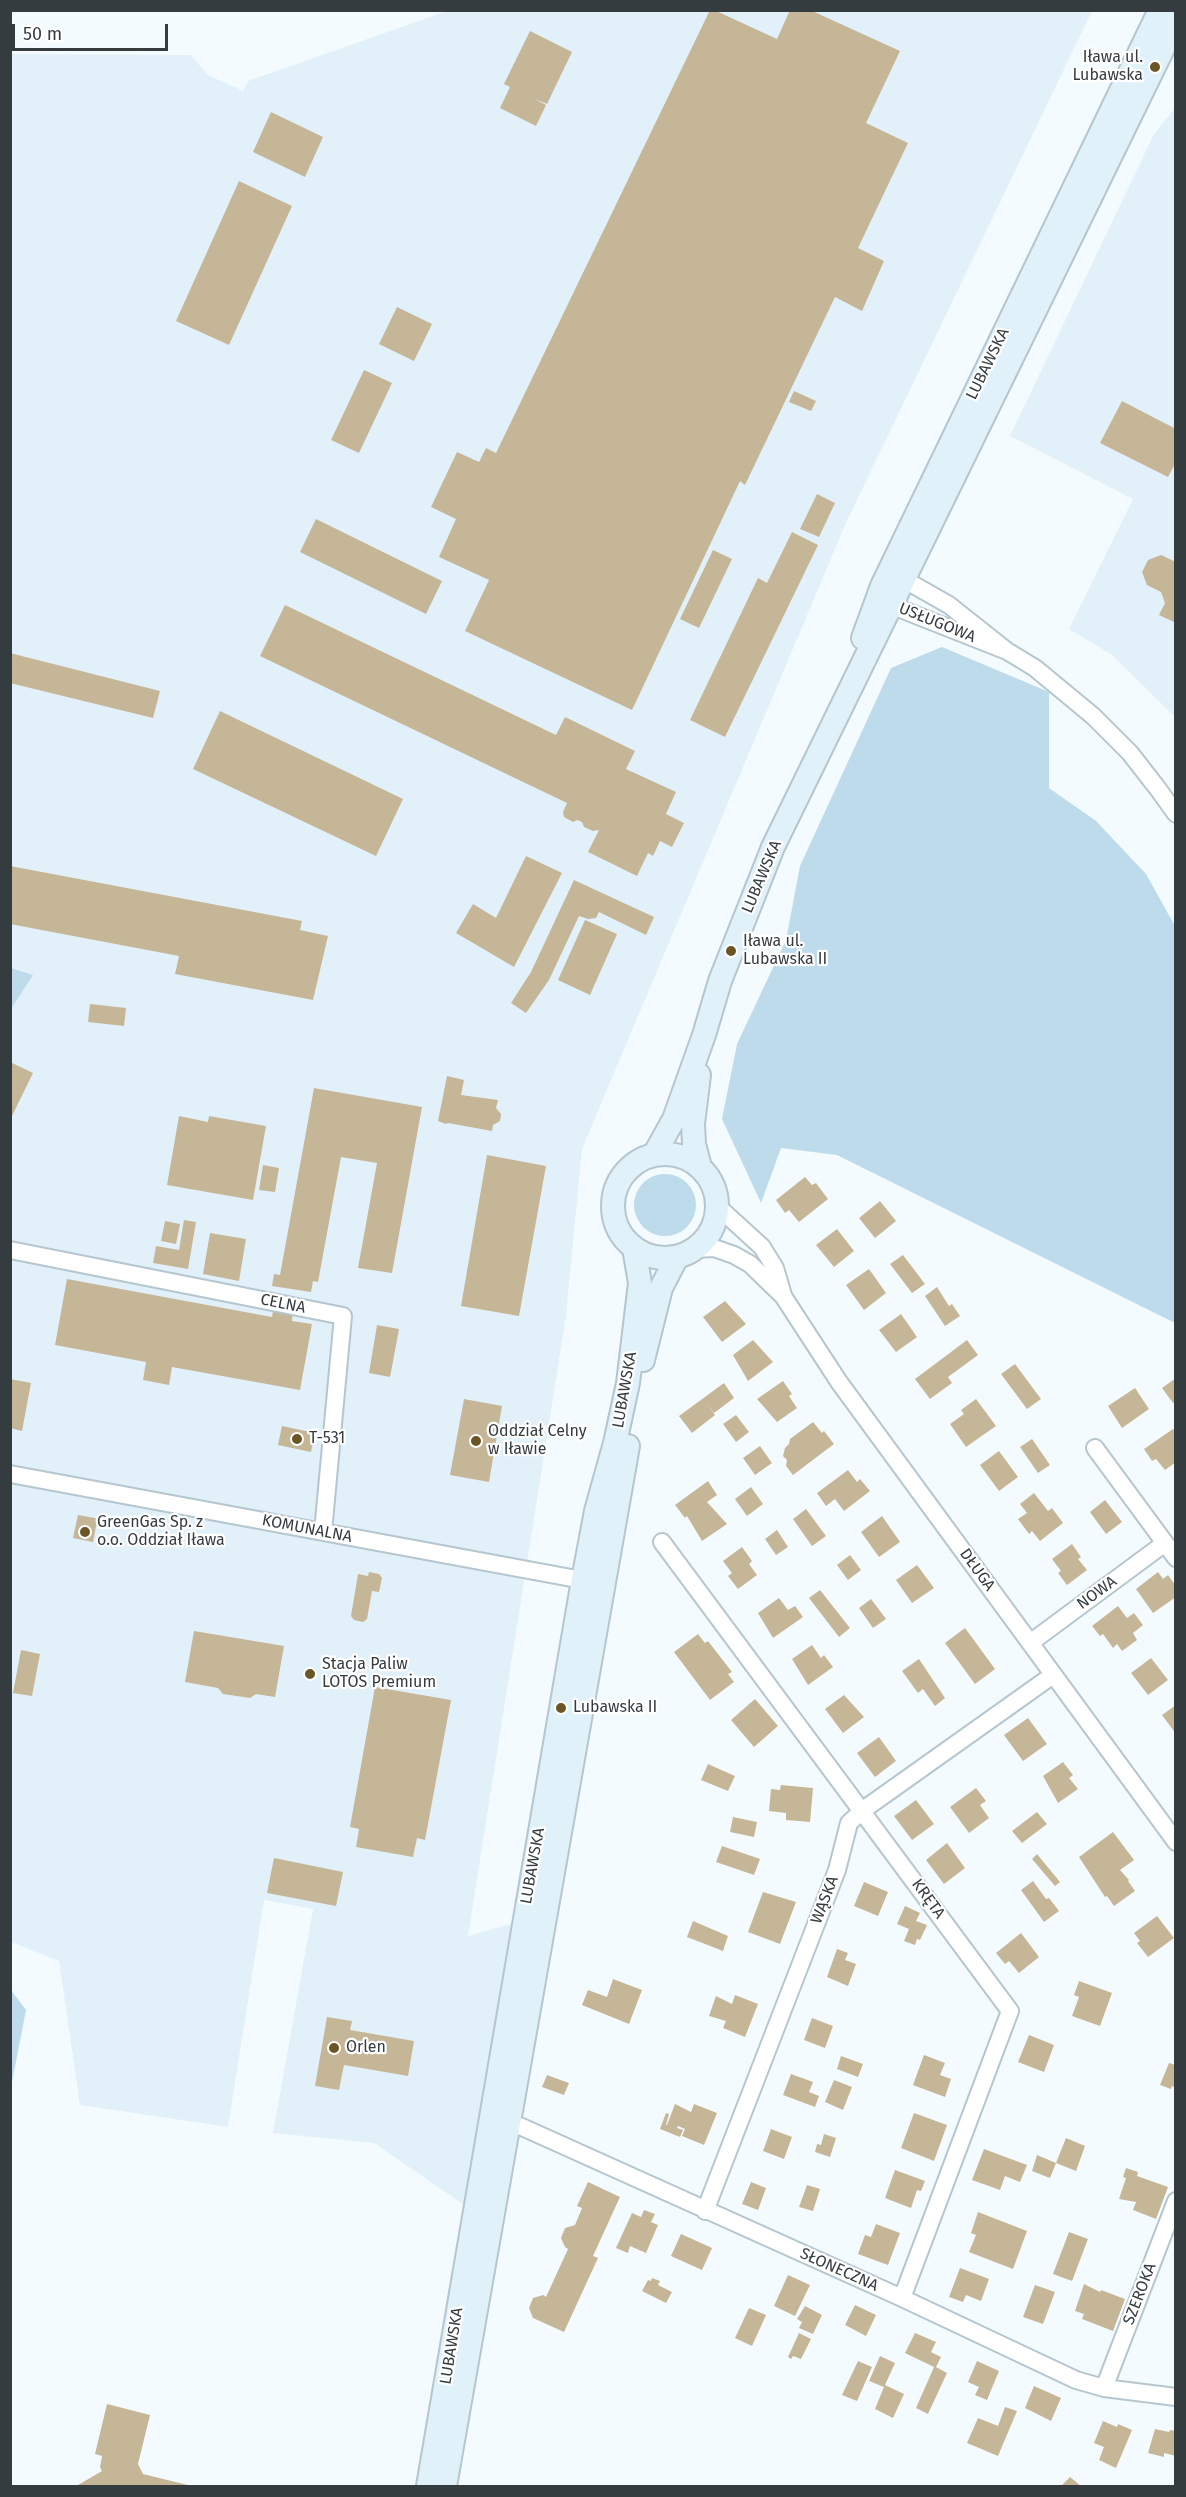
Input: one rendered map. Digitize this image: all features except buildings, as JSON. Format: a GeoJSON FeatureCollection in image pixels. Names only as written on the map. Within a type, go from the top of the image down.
{"type":"FeatureCollection","features":[{"type":"Feature","properties":{"kind":"main road","name":"LUBAWSKA"},"geometry":{"type":"LineString","coordinates":[[832,724],[882,586],[1160,10]]}},
{"type":"Feature","properties":{"kind":"main road","name":"LUBAWSKA"},"geometry":{"type":"LineString","coordinates":[[654,1155],[674,1119],[704,1035],[720,981],[773,847],[1176,22]]}},
{"type":"Feature","properties":{"kind":"main road","name":"LUBAWSKA"},"geometry":{"type":"LineString","coordinates":[[699,1167],[693,1124],[704,1035]]}},
{"type":"Feature","properties":{"kind":"main road"},"geometry":{"type":"LineString","coordinates":[[654,1155],[678,1155],[699,1167],[709,1178],[715,1191],[717,1206],[711,1230],[686,1253],[655,1257],[634,1248],[624,1238],[613,1211],[618,1182],[627,1170],[644,1158],[654,1155]]}},
{"type":"Feature","properties":{"kind":"main road","name":"LUBAWSKA"},"geometry":{"type":"LineString","coordinates":[[445,2487],[509,2123],[593,1582],[596,1511],[615,1443],[628,1383],[640,1283],[634,1248]]}},
{"type":"Feature","properties":{"kind":"main road","name":"LUBAWSKA"},"geometry":{"type":"LineString","coordinates":[[428,2487],[494,2094],[593,1582],[643,1358],[662,1288],[686,1253]]}},
{"type":"Feature","properties":{"kind":"main road"},"geometry":{"type":"LineString","coordinates":[[494,2094],[501,2119],[509,2123]]}},
{"type":"Feature","properties":{"kind":"street","name":"USŁUGOWA"},"geometry":{"type":"LineString","coordinates":[[1007,651],[892,606],[882,586],[905,580],[949,605],[1007,651],[1035,668],[1094,716],[1130,753],[1176,814]]}},
{"type":"Feature","properties":{"kind":"street","name":"DŁUGA"},"geometry":{"type":"LineString","coordinates":[[717,1206],[762,1247],[775,1268],[783,1296]]}},
{"type":"Feature","properties":{"kind":"street","name":"DŁUGA"},"geometry":{"type":"LineString","coordinates":[[686,1253],[714,1248],[734,1255],[750,1264],[783,1296],[839,1382],[1176,1842]]}},
{"type":"Feature","properties":{"kind":"street","name":"CELNA"},"geometry":{"type":"LineString","coordinates":[[10,1250],[343,1316],[324,1532]]}},
{"type":"Feature","properties":{"kind":"street"},"geometry":{"type":"LineString","coordinates":[[1095,1448],[1176,1558]]}},
{"type":"Feature","properties":{"kind":"street","name":"KOMUNALNA"},"geometry":{"type":"LineString","coordinates":[[10,1474],[593,1582]]}},
{"type":"Feature","properties":{"kind":"street","name":"KRĘTA"},"geometry":{"type":"LineString","coordinates":[[662,1542],[1010,2011],[902,2298]]}},
{"type":"Feature","properties":{"kind":"street","name":"NOWA"},"geometry":{"type":"LineString","coordinates":[[1030,1642],[1165,1543]]}},
{"type":"Feature","properties":{"kind":"street","name":"WĄSKA"},"geometry":{"type":"LineString","coordinates":[[705,2211],[837,1870],[849,1823],[863,1810],[1053,1675]]}},
{"type":"Feature","properties":{"kind":"street","name":"SŁONECZNA"},"geometry":{"type":"LineString","coordinates":[[509,2123],[902,2298],[1076,2380],[1104,2388],[1175,2396]]}},
{"type":"Feature","properties":{"kind":"street","name":"SZEROKA"},"geometry":{"type":"LineString","coordinates":[[1104,2388],[1176,2201]]}},
{"type":"Feature","properties":{"kind":"shaded area"},"geometry":{"type":"Polygon","coordinates":[[[447,11],[1092,11],[846,523],[582,1149],[566,1316],[468,1936],[514,1923],[467,2207],[374,2143],[273,2133],[313,1909],[264,1900],[228,2127],[80,2105],[59,1961],[11,1942],[10,54],[191,55],[208,75],[243,91],[248,81],[447,11]]]}},
{"type":"Feature","properties":{"kind":"shaded area"},"geometry":{"type":"Polygon","coordinates":[[[1175,108],[1175,717],[1112,655],[1069,629],[1133,499],[1010,436],[1154,134],[1175,108]]]}},
{"type":"Feature","properties":{"kind":"shaded area"},"geometry":{"type":"Polygon","coordinates":[[[942,647],[1049,692],[1049,788],[1096,821],[1146,874],[1175,926],[1175,1323],[837,1155],[781,1148],[761,1203],[722,1119],[737,1044],[786,940],[800,866],[891,668],[942,647]]]}},
{"type":"Feature","properties":{"kind":"shaded area"},"geometry":{"type":"Polygon","coordinates":[[[10,968],[33,975],[11,1009],[10,968]]]}},
{"type":"Feature","properties":{"kind":"shaded area"},"geometry":{"type":"Polygon","coordinates":[[[665,1174],[687,1183],[696,1205],[687,1227],[665,1236],[643,1227],[634,1205],[643,1183],[665,1174]]]}},
{"type":"Feature","properties":{"kind":"shaded area"},"geometry":{"type":"Polygon","coordinates":[[[11,1990],[26,2010],[11,2087],[11,1990]]]}},
{"type":"Feature","properties":{"kind":"place","name":"Iława ul. Lubawska"},"geometry":{"type":"Point","coordinates":[1155,67]}},
{"type":"Feature","properties":{"kind":"place","name":"Iława ul. Lubawska II"},"geometry":{"type":"Point","coordinates":[731,951]}},
{"type":"Feature","properties":{"kind":"place","name":"T-531"},"geometry":{"type":"Point","coordinates":[297,1439]}},
{"type":"Feature","properties":{"kind":"place","name":"Oddział Celny w Iławie"},"geometry":{"type":"Point","coordinates":[476,1441]}},
{"type":"Feature","properties":{"kind":"place","name":"GreenGas Sp. z o.o. Oddział Iława"},"geometry":{"type":"Point","coordinates":[85,1532]}},
{"type":"Feature","properties":{"kind":"place","name":"Stacja Paliw LOTOS Premium"},"geometry":{"type":"Point","coordinates":[310,1674]}},
{"type":"Feature","properties":{"kind":"place","name":"Lubawska II"},"geometry":{"type":"Point","coordinates":[561,1708]}},
{"type":"Feature","properties":{"kind":"place","name":"Orlen"},"geometry":{"type":"Point","coordinates":[334,2048]}}]}
